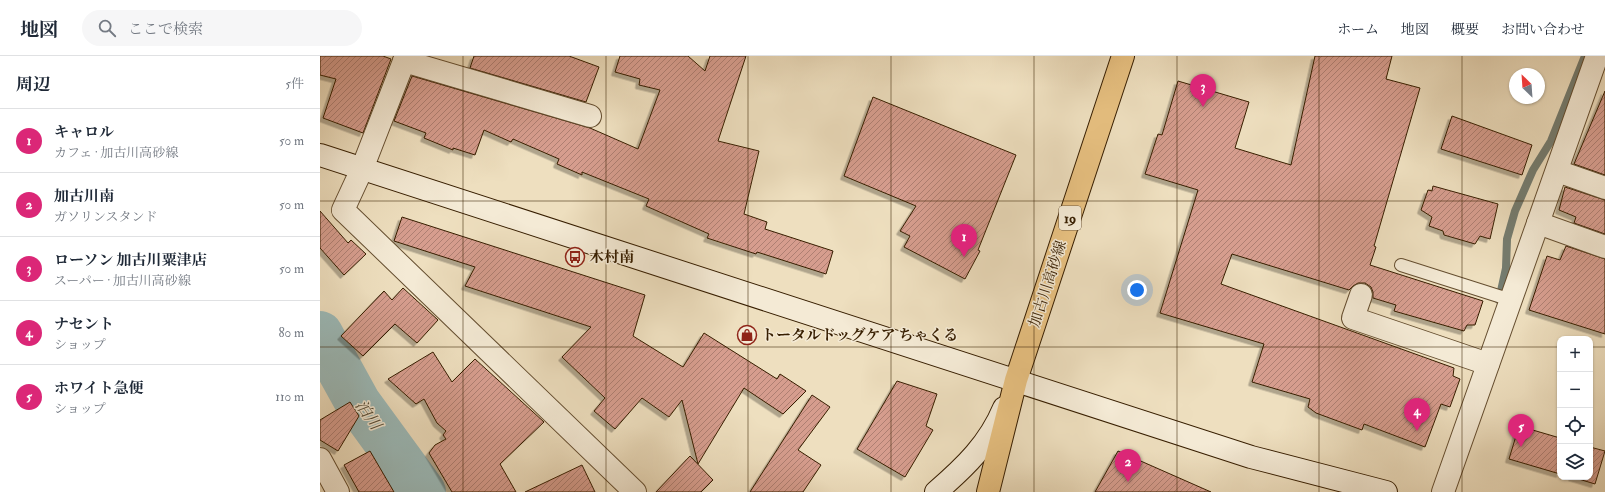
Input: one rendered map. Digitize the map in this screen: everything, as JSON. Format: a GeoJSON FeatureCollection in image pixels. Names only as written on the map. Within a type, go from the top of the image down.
{"type":"FeatureCollection","features":[{"type":"Feature","properties":{"kind":"main road","name":"加古川高砂線"},"geometry":{"type":"LineString","coordinates":[[988,492],[1016,380],[1123,56]]}},
{"type":"Feature","properties":{"kind":"street"},"geometry":{"type":"LineString","coordinates":[[1443,492],[1481,362],[1511,300],[1597,56]]}},
{"type":"Feature","properties":{"kind":"street"},"geometry":{"type":"LineString","coordinates":[[590,116],[405,59],[362,168],[343,210],[635,492]]}},
{"type":"Feature","properties":{"kind":"street"},"geometry":{"type":"LineString","coordinates":[[320,155],[1251,457],[1386,492]]}},
{"type":"Feature","properties":{"kind":"street"},"geometry":{"type":"LineString","coordinates":[[1557,171],[1605,188]]}},
{"type":"Feature","properties":{"kind":"street"},"geometry":{"type":"LineString","coordinates":[[1538,223],[1605,247]]}},
{"type":"Feature","properties":{"kind":"street"},"geometry":{"type":"LineString","coordinates":[[1360,295],[1353,318],[1481,362]]}},
{"type":"Feature","properties":{"kind":"street"},"geometry":{"type":"LineString","coordinates":[[936,492],[964,468],[997,427],[1016,380]]}},
{"type":"Feature","properties":{"kind":"street"},"geometry":{"type":"LineString","coordinates":[[320,458],[338,492]]}},
{"type":"Feature","properties":{"kind":"lane"},"geometry":{"type":"LineString","coordinates":[[1401,265],[1511,300]]}},
{"type":"Feature","properties":{"kind":"building"},"geometry":{"type":"Polygon","coordinates":[[[320,56],[383,56],[391,59],[363,133],[323,118],[336,79],[320,75],[320,56]]]}},
{"type":"Feature","properties":{"kind":"building"},"geometry":{"type":"Polygon","coordinates":[[[474,56],[569,56],[599,67],[586,102],[470,68],[474,56]]]}},
{"type":"Feature","properties":{"kind":"building"},"geometry":{"type":"Polygon","coordinates":[[[620,56],[688,56],[705,71],[710,56],[746,56],[718,141],[759,151],[744,214],[767,222],[765,229],[833,251],[826,274],[707,238],[709,234],[646,206],[649,199],[582,172],[582,175],[557,164],[559,159],[513,139],[511,142],[484,130],[475,155],[453,148],[453,150],[424,138],[426,133],[394,121],[412,76],[590,128],[638,149],[660,90],[639,85],[640,79],[615,72],[620,56]]]}},
{"type":"Feature","properties":{"kind":"building"},"geometry":{"type":"Polygon","coordinates":[[[1315,56],[1392,56],[1386,79],[1420,88],[1374,246],[1376,247],[1370,265],[1483,301],[1475,325],[1467,325],[1464,331],[1394,311],[1396,305],[1373,298],[1371,287],[1365,283],[1358,283],[1349,290],[1232,254],[1221,284],[1454,368],[1453,376],[1460,379],[1450,407],[1441,404],[1425,447],[1364,424],[1362,430],[1316,413],[1308,407],[1310,399],[1252,382],[1264,344],[1160,313],[1198,190],[1145,174],[1158,134],[1162,135],[1178,81],[1249,102],[1235,148],[1291,165],[1315,56]]]}},
{"type":"Feature","properties":{"kind":"building"},"geometry":{"type":"Polygon","coordinates":[[[1605,91],[1605,175],[1574,164],[1605,91]]]}},
{"type":"Feature","properties":{"kind":"building"},"geometry":{"type":"Polygon","coordinates":[[[873,97],[1016,155],[978,250],[980,251],[965,279],[904,247],[910,236],[900,231],[916,206],[844,176],[873,97]]]}},
{"type":"Feature","properties":{"kind":"building"},"geometry":{"type":"Polygon","coordinates":[[[1452,116],[1532,145],[1522,175],[1441,149],[1452,116]]]}},
{"type":"Feature","properties":{"kind":"building"},"geometry":{"type":"Polygon","coordinates":[[[1433,186],[1498,204],[1490,239],[1480,236],[1475,244],[1444,235],[1443,231],[1429,226],[1432,217],[1421,210],[1428,190],[1432,191],[1433,186]]]}},
{"type":"Feature","properties":{"kind":"building"},"geometry":{"type":"Polygon","coordinates":[[[1565,187],[1605,200],[1605,234],[1574,223],[1576,217],[1559,210],[1565,187]]]}},
{"type":"Feature","properties":{"kind":"building"},"geometry":{"type":"Polygon","coordinates":[[[320,211],[348,243],[351,240],[366,254],[344,275],[320,248],[320,211]]]}},
{"type":"Feature","properties":{"kind":"building"},"geometry":{"type":"Polygon","coordinates":[[[402,217],[645,295],[633,336],[683,367],[704,333],[777,379],[780,374],[806,391],[783,414],[744,388],[698,464],[682,400],[669,417],[642,398],[615,429],[594,411],[605,398],[562,357],[591,327],[465,286],[475,267],[394,241],[402,217]]]}},
{"type":"Feature","properties":{"kind":"building"},"geometry":{"type":"Polygon","coordinates":[[[1566,246],[1605,259],[1605,334],[1529,310],[1547,256],[1560,260],[1566,246]]]}},
{"type":"Feature","properties":{"kind":"building"},"geometry":{"type":"Polygon","coordinates":[[[403,288],[438,320],[417,343],[395,324],[363,356],[341,336],[384,291],[392,300],[403,288]]]}},
{"type":"Feature","properties":{"kind":"building"},"geometry":{"type":"Polygon","coordinates":[[[433,352],[452,382],[475,359],[544,422],[500,464],[516,492],[452,492],[429,453],[435,445],[446,439],[443,435],[446,431],[437,423],[424,399],[416,404],[388,379],[433,352]]]}},
{"type":"Feature","properties":{"kind":"building"},"geometry":{"type":"Polygon","coordinates":[[[897,381],[937,394],[926,426],[933,430],[905,477],[857,449],[897,381]]]}},
{"type":"Feature","properties":{"kind":"building"},"geometry":{"type":"Polygon","coordinates":[[[812,395],[830,407],[798,450],[821,465],[803,492],[750,492],[812,395]]]}},
{"type":"Feature","properties":{"kind":"building"},"geometry":{"type":"Polygon","coordinates":[[[350,402],[359,416],[338,451],[320,440],[320,420],[350,402]]]}},
{"type":"Feature","properties":{"kind":"building"},"geometry":{"type":"Polygon","coordinates":[[[1519,426],[1557,437],[1557,473],[1509,459],[1519,426]]]}},
{"type":"Feature","properties":{"kind":"building"},"geometry":{"type":"Polygon","coordinates":[[[1593,448],[1605,451],[1595,484],[1582,480],[1593,480],[1593,448]]]}},
{"type":"Feature","properties":{"kind":"building"},"geometry":{"type":"Polygon","coordinates":[[[370,451],[394,492],[359,492],[344,465],[370,451]]]}},
{"type":"Feature","properties":{"kind":"building"},"geometry":{"type":"Polygon","coordinates":[[[1118,451],[1211,492],[1095,492],[1118,451]]]}},
{"type":"Feature","properties":{"kind":"building"},"geometry":{"type":"Polygon","coordinates":[[[690,456],[713,480],[701,492],[656,492],[690,456]]]}},
{"type":"Feature","properties":{"kind":"building"},"geometry":{"type":"Polygon","coordinates":[[[582,465],[595,492],[525,492],[582,465]]]}},
{"type":"Feature","properties":{"kind":"waterway"},"geometry":{"type":"LineString","coordinates":[[1499,300],[1506,268],[1507,239],[1515,211],[1533,170],[1551,141],[1585,56]]}},
{"type":"Feature","properties":{"kind":"waterway","name":"泊川"},"geometry":{"type":"LineString","coordinates":[[320,334],[358,403],[423,492]]}},
{"type":"Feature","properties":{"kind":"place","name":"ローソン 加古川粟津店"},"geometry":{"type":"Point","coordinates":[1203,107]}},
{"type":"Feature","properties":{"kind":"place","name":"木村南"},"geometry":{"type":"Point","coordinates":[575,257]}},
{"type":"Feature","properties":{"kind":"place","name":"キャロル"},"geometry":{"type":"Point","coordinates":[964,257]}},
{"type":"Feature","properties":{"kind":"place","name":"トータルドッグケア ちゃくる"},"geometry":{"type":"Point","coordinates":[747,335]}},
{"type":"Feature","properties":{"kind":"place","name":"ナセント"},"geometry":{"type":"Point","coordinates":[1417,431]}},
{"type":"Feature","properties":{"kind":"place","name":"ホワイト急便"},"geometry":{"type":"Point","coordinates":[1521,447]}},
{"type":"Feature","properties":{"kind":"place","name":"加古川南"},"geometry":{"type":"Point","coordinates":[1128,482]}}]}
